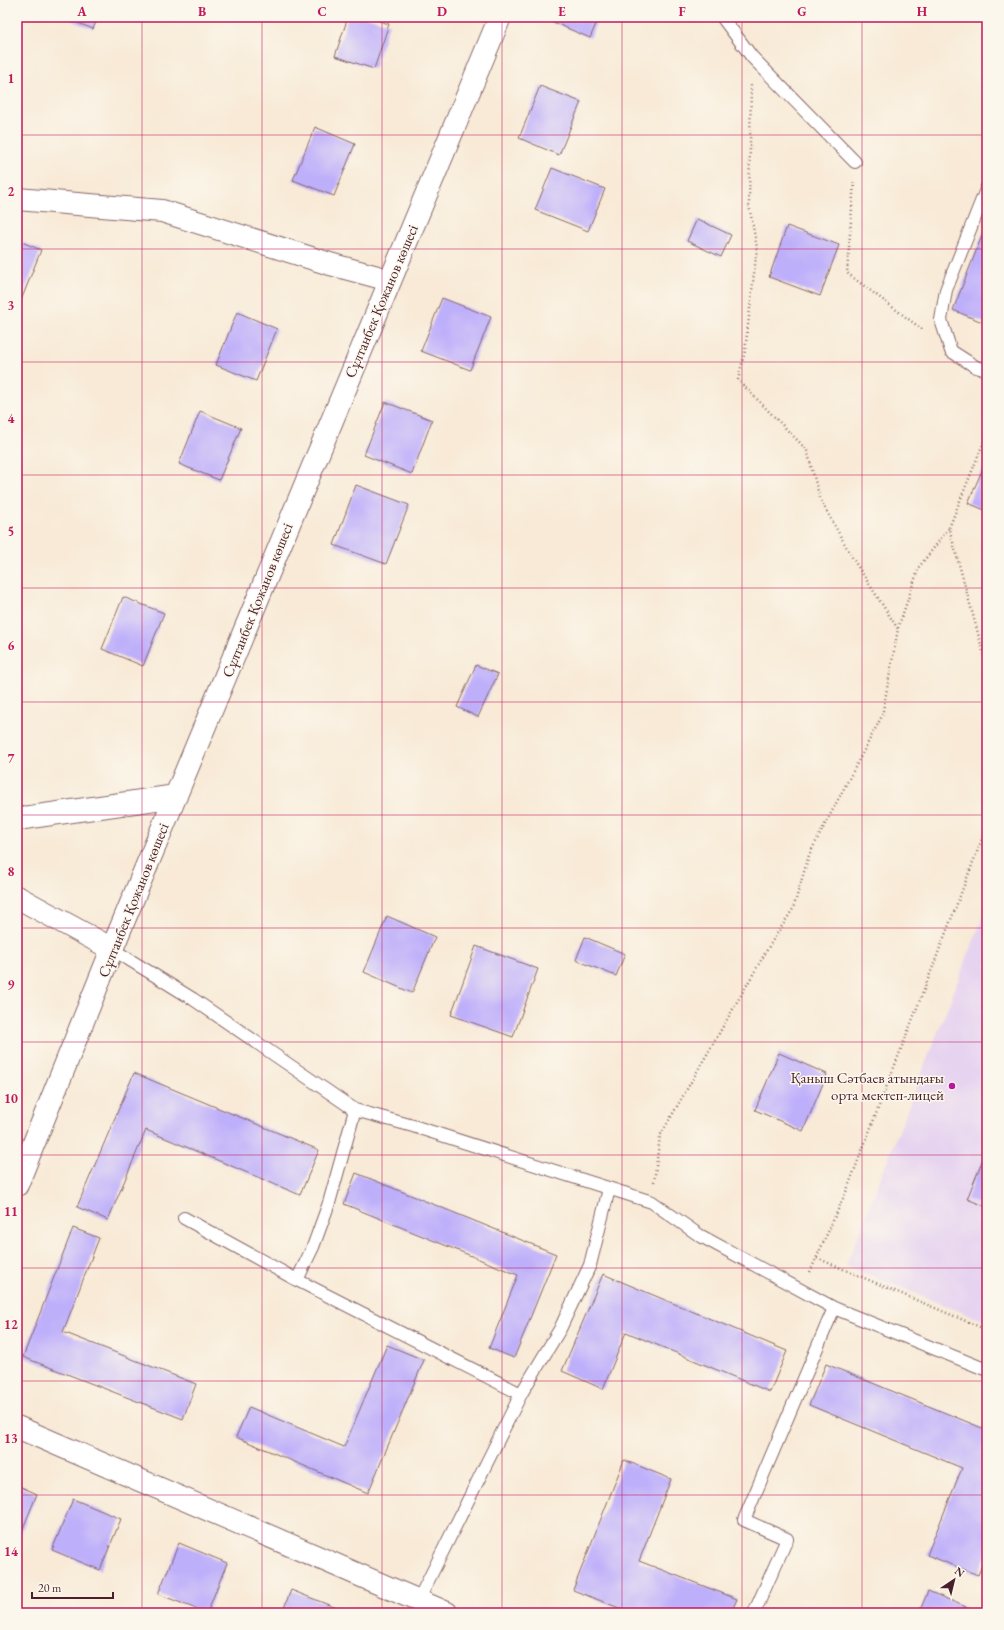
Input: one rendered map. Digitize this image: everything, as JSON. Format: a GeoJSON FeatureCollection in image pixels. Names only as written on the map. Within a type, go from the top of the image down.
{"type":"FeatureCollection","features":[{"type":"Feature","properties":{"kind":"street","name":"Сұлтанбек Қожанов көшесі"},"geometry":{"type":"LineString","coordinates":[[17,1185],[112,949],[389,280],[500,17]]}},
{"type":"Feature","properties":{"kind":"street"},"geometry":{"type":"LineString","coordinates":[[17,199],[162,211],[330,264],[389,280]]}},
{"type":"Feature","properties":{"kind":"street"},"geometry":{"type":"LineString","coordinates":[[17,819],[176,796]]}},
{"type":"Feature","properties":{"kind":"street"},"geometry":{"type":"LineString","coordinates":[[17,896],[112,949]]}},
{"type":"Feature","properties":{"kind":"street"},"geometry":{"type":"LineString","coordinates":[[17,1427],[416,1607],[447,1613]]}},
{"type":"Feature","properties":{"kind":"lane"},"geometry":{"type":"LineString","coordinates":[[722,17],[752,58],[855,162]]}},
{"type":"Feature","properties":{"kind":"lane"},"geometry":{"type":"LineString","coordinates":[[987,187],[946,290],[941,320],[951,351],[976,367],[987,370]]}},
{"type":"Feature","properties":{"kind":"lane"},"geometry":{"type":"LineString","coordinates":[[112,949],[193,999],[355,1110],[413,1126],[652,1202],[699,1235],[834,1308],[987,1370]]}},
{"type":"Feature","properties":{"kind":"lane"},"geometry":{"type":"LineString","coordinates":[[297,1280],[313,1247],[329,1203],[355,1110]]}},
{"type":"Feature","properties":{"kind":"lane"},"geometry":{"type":"LineString","coordinates":[[416,1607],[521,1394],[560,1329],[590,1265],[609,1189]]}},
{"type":"Feature","properties":{"kind":"lane"},"geometry":{"type":"LineString","coordinates":[[184,1218],[297,1280],[521,1394]]}},
{"type":"Feature","properties":{"kind":"lane"},"geometry":{"type":"LineString","coordinates":[[754,1613],[786,1539],[744,1520],[834,1308]]}},
{"type":"Feature","properties":{"kind":"path"},"geometry":{"type":"LineString","coordinates":[[752,58],[749,205],[757,248],[745,351],[738,380],[808,450],[820,499],[853,559],[898,629]]}},
{"type":"Feature","properties":{"kind":"path"},"geometry":{"type":"LineString","coordinates":[[855,162],[847,273],[951,351]]}},
{"type":"Feature","properties":{"kind":"path"},"geometry":{"type":"LineString","coordinates":[[652,1202],[660,1136],[771,943],[794,908],[809,855],[882,716],[898,629],[919,567],[949,528],[987,434]]}},
{"type":"Feature","properties":{"kind":"path"},"geometry":{"type":"LineString","coordinates":[[949,528],[987,666]]}},
{"type":"Feature","properties":{"kind":"path"},"geometry":{"type":"LineString","coordinates":[[800,1290],[817,1258],[846,1192],[987,826]]}},
{"type":"Feature","properties":{"kind":"path"},"geometry":{"type":"LineString","coordinates":[[817,1258],[987,1330]]}},
{"type":"Feature","properties":{"kind":"shaded area","name":"Қаныш Сәтбаев атындағы орта мектеп-лицей"},"geometry":{"type":"Polygon","coordinates":[[[987,907],[987,1322],[846,1266],[987,907]]]}},
{"type":"Feature","properties":{"kind":"building"},"geometry":{"type":"Polygon","coordinates":[[[63,17],[98,17],[93,29],[63,17]]]}},
{"type":"Feature","properties":{"kind":"building"},"geometry":{"type":"Polygon","coordinates":[[[348,17],[367,17],[389,24],[374,69],[335,56],[348,17]]]}},
{"type":"Feature","properties":{"kind":"building"},"geometry":{"type":"Polygon","coordinates":[[[546,17],[599,17],[590,38],[546,19],[546,17]]]}},
{"type":"Feature","properties":{"kind":"building"},"geometry":{"type":"Polygon","coordinates":[[[540,86],[581,102],[559,155],[519,138],[540,86]]]}},
{"type":"Feature","properties":{"kind":"building"},"geometry":{"type":"Polygon","coordinates":[[[315,127],[355,144],[334,196],[293,180],[315,127]]]}},
{"type":"Feature","properties":{"kind":"building"},"geometry":{"type":"Polygon","coordinates":[[[552,168],[605,189],[588,231],[535,210],[552,168]]]}},
{"type":"Feature","properties":{"kind":"building"},"geometry":{"type":"Polygon","coordinates":[[[697,219],[731,235],[721,257],[687,241],[697,219]]]}},
{"type":"Feature","properties":{"kind":"building"},"geometry":{"type":"Polygon","coordinates":[[[987,223],[987,324],[953,310],[987,223]]]}},
{"type":"Feature","properties":{"kind":"building"},"geometry":{"type":"Polygon","coordinates":[[[787,226],[839,245],[820,296],[769,277],[787,226]]]}},
{"type":"Feature","properties":{"kind":"building"},"geometry":{"type":"Polygon","coordinates":[[[17,240],[41,250],[20,303],[17,301],[17,240]]]}},
{"type":"Feature","properties":{"kind":"building"},"geometry":{"type":"Polygon","coordinates":[[[442,298],[491,317],[470,370],[421,351],[442,298]]]}},
{"type":"Feature","properties":{"kind":"building"},"geometry":{"type":"Polygon","coordinates":[[[237,312],[277,329],[256,381],[216,365],[237,312]]]}},
{"type":"Feature","properties":{"kind":"building"},"geometry":{"type":"Polygon","coordinates":[[[385,402],[432,420],[412,474],[364,455],[385,402]]]}},
{"type":"Feature","properties":{"kind":"building"},"geometry":{"type":"Polygon","coordinates":[[[200,411],[241,428],[219,480],[179,464],[200,411]]]}},
{"type":"Feature","properties":{"kind":"building"},"geometry":{"type":"Polygon","coordinates":[[[987,459],[987,511],[968,503],[987,459]]]}},
{"type":"Feature","properties":{"kind":"building"},"geometry":{"type":"Polygon","coordinates":[[[356,485],[409,505],[386,564],[334,545],[356,485]]]}},
{"type":"Feature","properties":{"kind":"building"},"geometry":{"type":"Polygon","coordinates":[[[123,597],[164,613],[143,666],[102,649],[123,597]]]}},
{"type":"Feature","properties":{"kind":"building"},"geometry":{"type":"Polygon","coordinates":[[[476,665],[498,674],[478,717],[457,707],[476,665]]]}},
{"type":"Feature","properties":{"kind":"building"},"geometry":{"type":"Polygon","coordinates":[[[387,916],[435,937],[412,993],[364,972],[387,916]]]}},
{"type":"Feature","properties":{"kind":"building"},"geometry":{"type":"Polygon","coordinates":[[[585,937],[625,954],[616,976],[576,960],[585,937]]]}},
{"type":"Feature","properties":{"kind":"building"},"geometry":{"type":"Polygon","coordinates":[[[476,946],[538,969],[513,1037],[451,1015],[476,946]]]}},
{"type":"Feature","properties":{"kind":"building"},"geometry":{"type":"Polygon","coordinates":[[[779,1053],[827,1074],[803,1131],[755,1110],[779,1053]]]}},
{"type":"Feature","properties":{"kind":"building"},"geometry":{"type":"Polygon","coordinates":[[[134,1073],[319,1150],[300,1195],[146,1130],[108,1220],[77,1207],[134,1073]]]}},
{"type":"Feature","properties":{"kind":"building"},"geometry":{"type":"Polygon","coordinates":[[[987,1149],[987,1207],[967,1199],[987,1149]]]}},
{"type":"Feature","properties":{"kind":"building"},"geometry":{"type":"Polygon","coordinates":[[[356,1173],[556,1254],[514,1358],[489,1348],[518,1275],[344,1204],[356,1173]]]}},
{"type":"Feature","properties":{"kind":"building"},"geometry":{"type":"Polygon","coordinates":[[[73,1228],[99,1238],[63,1332],[196,1384],[183,1419],[23,1357],[73,1228]]]}},
{"type":"Feature","properties":{"kind":"building"},"geometry":{"type":"Polygon","coordinates":[[[603,1274],[787,1351],[770,1392],[626,1332],[603,1389],[562,1371],[603,1274]]]}},
{"type":"Feature","properties":{"kind":"building"},"geometry":{"type":"Polygon","coordinates":[[[387,1345],[424,1360],[368,1493],[236,1437],[249,1407],[344,1447],[387,1345]]]}},
{"type":"Feature","properties":{"kind":"building"},"geometry":{"type":"Polygon","coordinates":[[[826,1364],[987,1430],[987,1553],[978,1575],[927,1555],[962,1468],[809,1405],[826,1364]]]}},
{"type":"Feature","properties":{"kind":"building"},"geometry":{"type":"Polygon","coordinates":[[[624,1460],[671,1479],[639,1561],[737,1599],[731,1613],[632,1613],[573,1590],[624,1460]]]}},
{"type":"Feature","properties":{"kind":"building"},"geometry":{"type":"Polygon","coordinates":[[[17,1485],[37,1494],[17,1543],[17,1485]]]}},
{"type":"Feature","properties":{"kind":"building"},"geometry":{"type":"Polygon","coordinates":[[[73,1499],[121,1519],[100,1570],[52,1550],[73,1499]]]}},
{"type":"Feature","properties":{"kind":"building"},"geometry":{"type":"Polygon","coordinates":[[[179,1543],[227,1563],[207,1613],[158,1594],[179,1543]]]}},
{"type":"Feature","properties":{"kind":"building"},"geometry":{"type":"Polygon","coordinates":[[[291,1590],[339,1609],[338,1613],[282,1613],[291,1590]]]}},
{"type":"Feature","properties":{"kind":"building"},"geometry":{"type":"Polygon","coordinates":[[[928,1591],[966,1607],[964,1613],[919,1613],[928,1591]]]}},
{"type":"Feature","properties":{"kind":"place","name":"Қаныш Сәтбаев атындағы орта мектеп-лицей"},"geometry":{"type":"Point","coordinates":[952,1086]}}]}
